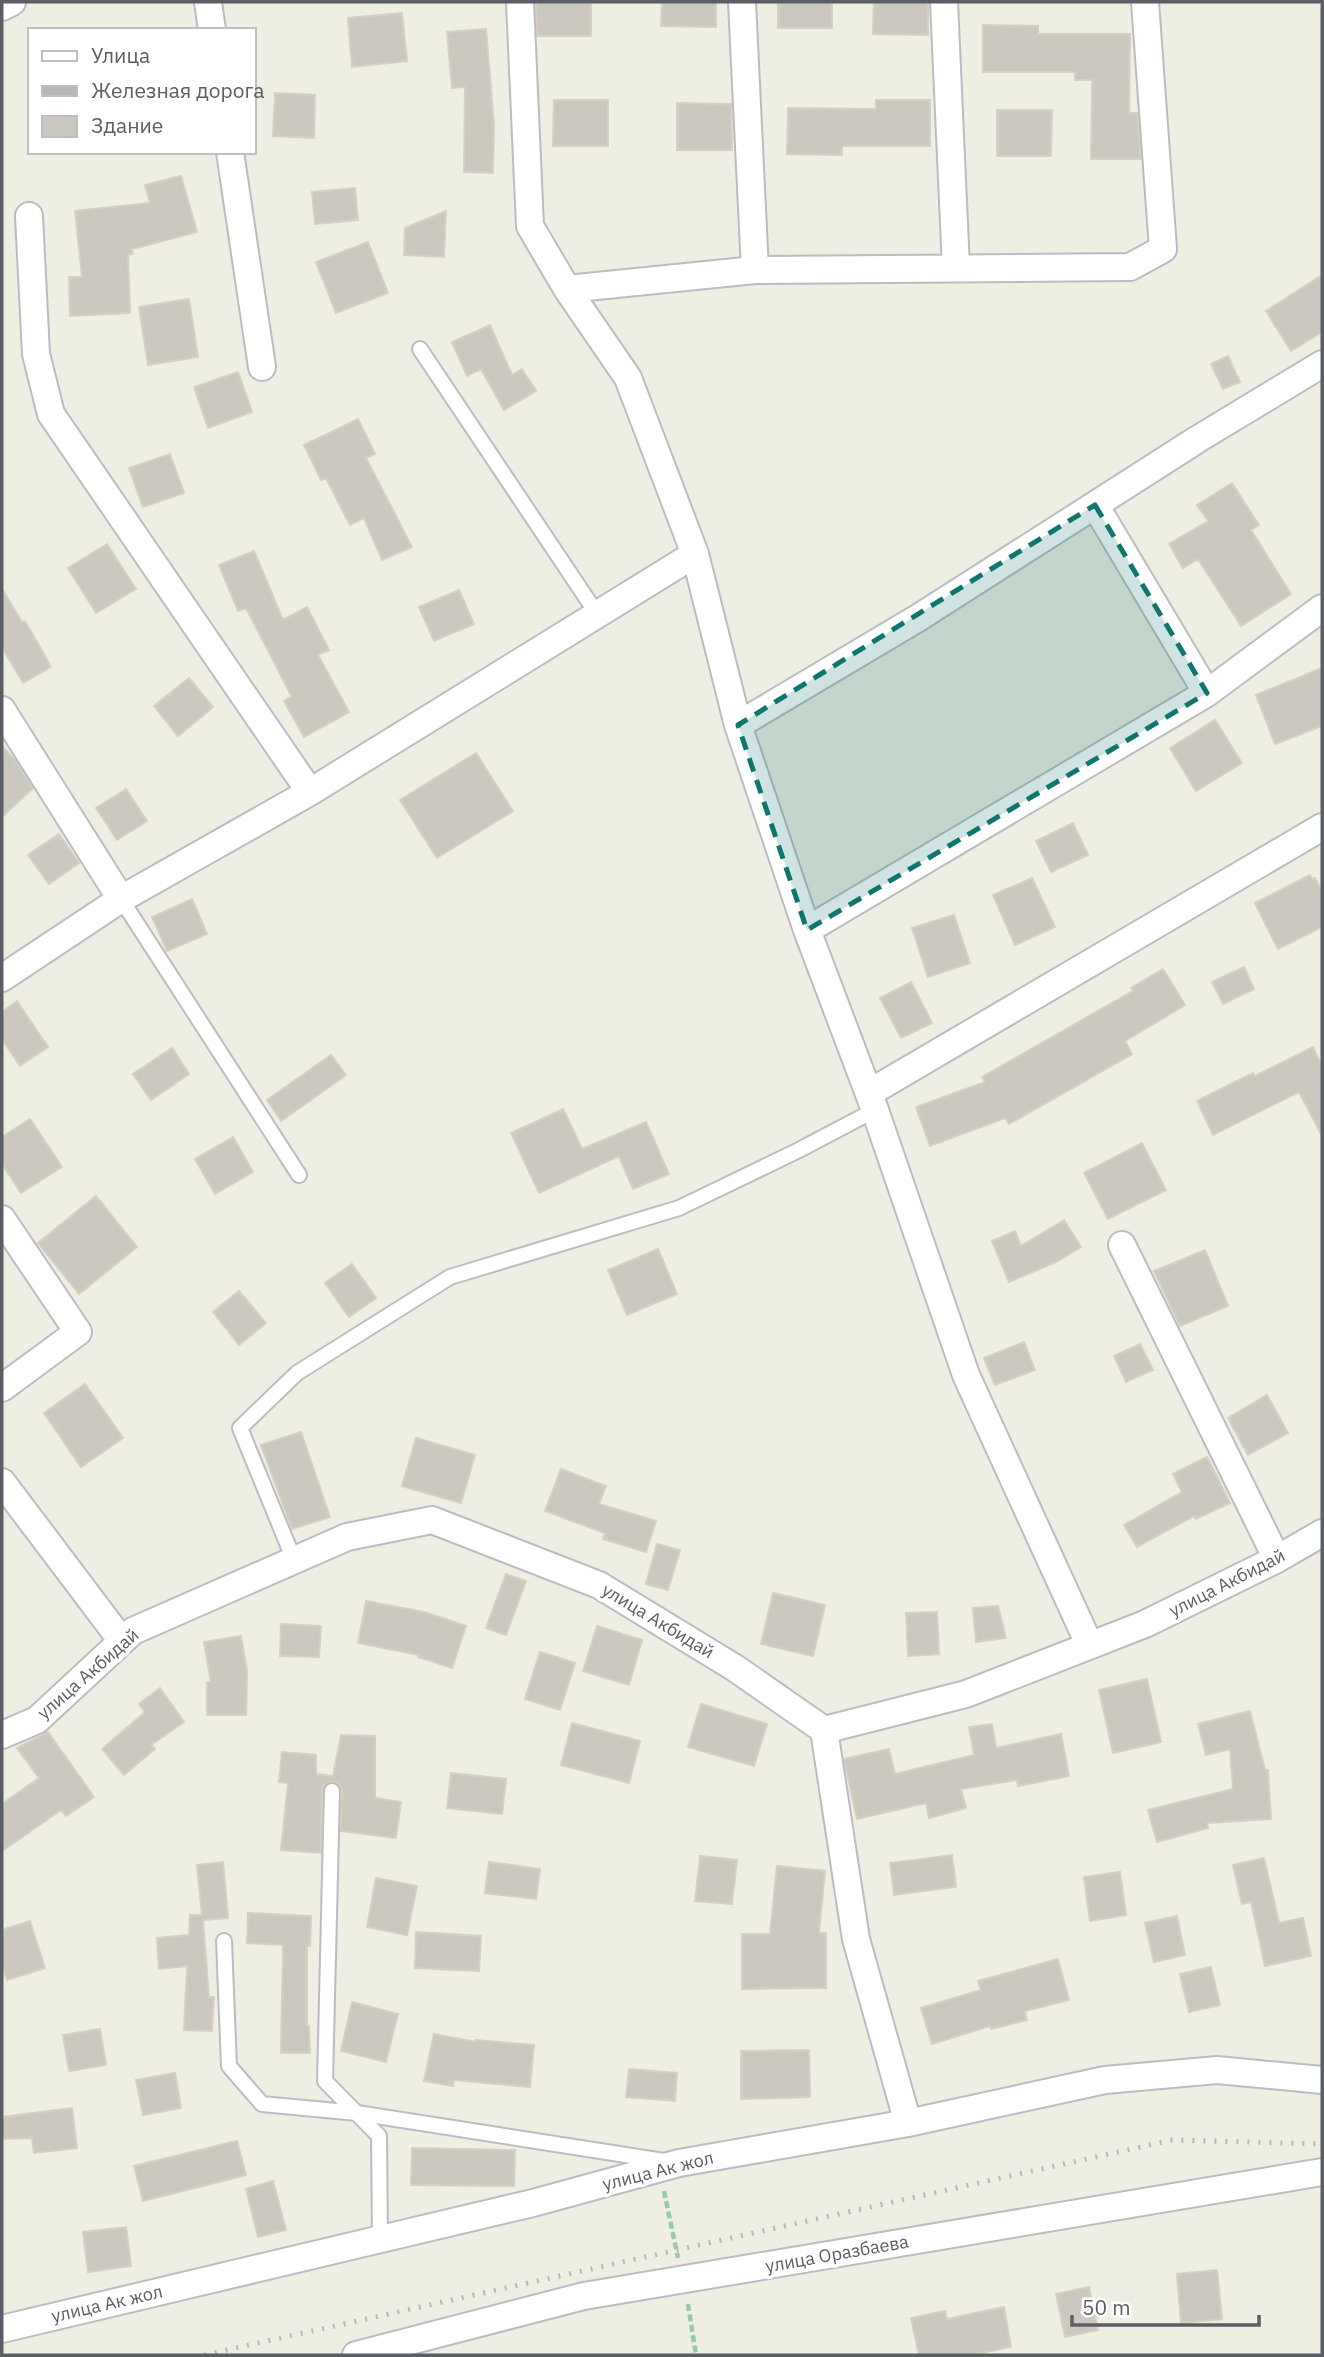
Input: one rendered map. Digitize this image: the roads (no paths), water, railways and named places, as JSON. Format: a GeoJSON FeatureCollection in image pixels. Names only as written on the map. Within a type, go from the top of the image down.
{"type":"FeatureCollection","features":[{"type":"Feature","properties":{"kind":"street"},"geometry":{"type":"LineString","coordinates":[[2,7],[12,2]]}},
{"type":"Feature","properties":{"kind":"street"},"geometry":{"type":"LineString","coordinates":[[208,2],[212,28]]}},
{"type":"Feature","properties":{"kind":"street"},"geometry":{"type":"LineString","coordinates":[[520,2],[530,226],[567,289],[628,378],[695,554],[738,725],[807,930],[872,1102],[966,1375],[1089,1644]]}},
{"type":"Feature","properties":{"kind":"street"},"geometry":{"type":"LineString","coordinates":[[742,2],[755,270]]}},
{"type":"Feature","properties":{"kind":"street"},"geometry":{"type":"LineString","coordinates":[[944,2],[956,268]]}},
{"type":"Feature","properties":{"kind":"street"},"geometry":{"type":"LineString","coordinates":[[567,289],[755,270],[1130,267],[1164,249],[1145,2]]}},
{"type":"Feature","properties":{"kind":"street"},"geometry":{"type":"LineString","coordinates":[[230,154],[262,367]]}},
{"type":"Feature","properties":{"kind":"street"},"geometry":{"type":"LineString","coordinates":[[29,216],[36,354],[51,414],[310,792]]}},
{"type":"Feature","properties":{"kind":"street"},"geometry":{"type":"LineString","coordinates":[[738,725],[918,618],[1198,439],[1322,364]]}},
{"type":"Feature","properties":{"kind":"street"},"geometry":{"type":"LineString","coordinates":[[1095,505],[1207,693]]}},
{"type":"Feature","properties":{"kind":"street"},"geometry":{"type":"LineString","coordinates":[[2,978],[121,900],[310,792],[695,554]]}},
{"type":"Feature","properties":{"kind":"street"},"geometry":{"type":"LineString","coordinates":[[807,930],[1207,693],[1322,608]]}},
{"type":"Feature","properties":{"kind":"street"},"geometry":{"type":"LineString","coordinates":[[2,710],[121,900]]}},
{"type":"Feature","properties":{"kind":"street"},"geometry":{"type":"LineString","coordinates":[[872,1102],[1322,827]]}},
{"type":"Feature","properties":{"kind":"street"},"geometry":{"type":"LineString","coordinates":[[2,1219],[78,1332],[2,1388]]}},
{"type":"Feature","properties":{"kind":"street"},"geometry":{"type":"LineString","coordinates":[[1122,1245],[1277,1559]]}},
{"type":"Feature","properties":{"kind":"street"},"geometry":{"type":"LineString","coordinates":[[2,1482],[122,1642]]}},
{"type":"Feature","properties":{"kind":"street","name":"улица Акбидай"},"geometry":{"type":"LineString","coordinates":[[2,1735],[37,1720],[133,1631],[347,1537],[432,1520],[599,1585],[735,1668],[824,1730],[966,1694],[1145,1624],[1277,1559],[1322,1533]]}},
{"type":"Feature","properties":{"kind":"street"},"geometry":{"type":"LineString","coordinates":[[824,1730],[856,1939],[908,2123]]}},
{"type":"Feature","properties":{"kind":"street","name":"улица Ак жол"},"geometry":{"type":"LineString","coordinates":[[2,2329],[533,2203],[679,2163],[908,2123],[1105,2080],[1217,2070],[1322,2081]]}},
{"type":"Feature","properties":{"kind":"street","name":"улица Оразбаева"},"geometry":{"type":"LineString","coordinates":[[356,2355],[584,2296],[1322,2172]]}},
{"type":"Feature","properties":{"kind":"lane"},"geometry":{"type":"LineString","coordinates":[[420,349],[597,614]]}},
{"type":"Feature","properties":{"kind":"lane"},"geometry":{"type":"LineString","coordinates":[[121,900],[299,1175]]}},
{"type":"Feature","properties":{"kind":"lane"},"geometry":{"type":"LineString","coordinates":[[294,1560],[240,1428],[297,1373],[450,1277],[679,1208],[799,1150],[872,1102]]}},
{"type":"Feature","properties":{"kind":"lane"},"geometry":{"type":"LineString","coordinates":[[332,1791],[325,2081],[379,2136],[380,2240]]}},
{"type":"Feature","properties":{"kind":"lane"},"geometry":{"type":"LineString","coordinates":[[225,1941],[229,2066],[262,2104],[356,2113],[679,2163]]}},
{"type":"Feature","properties":{"kind":"railway"},"geometry":{"type":"LineString","coordinates":[[204,2355],[1172,2140],[1322,2144]]}}]}
